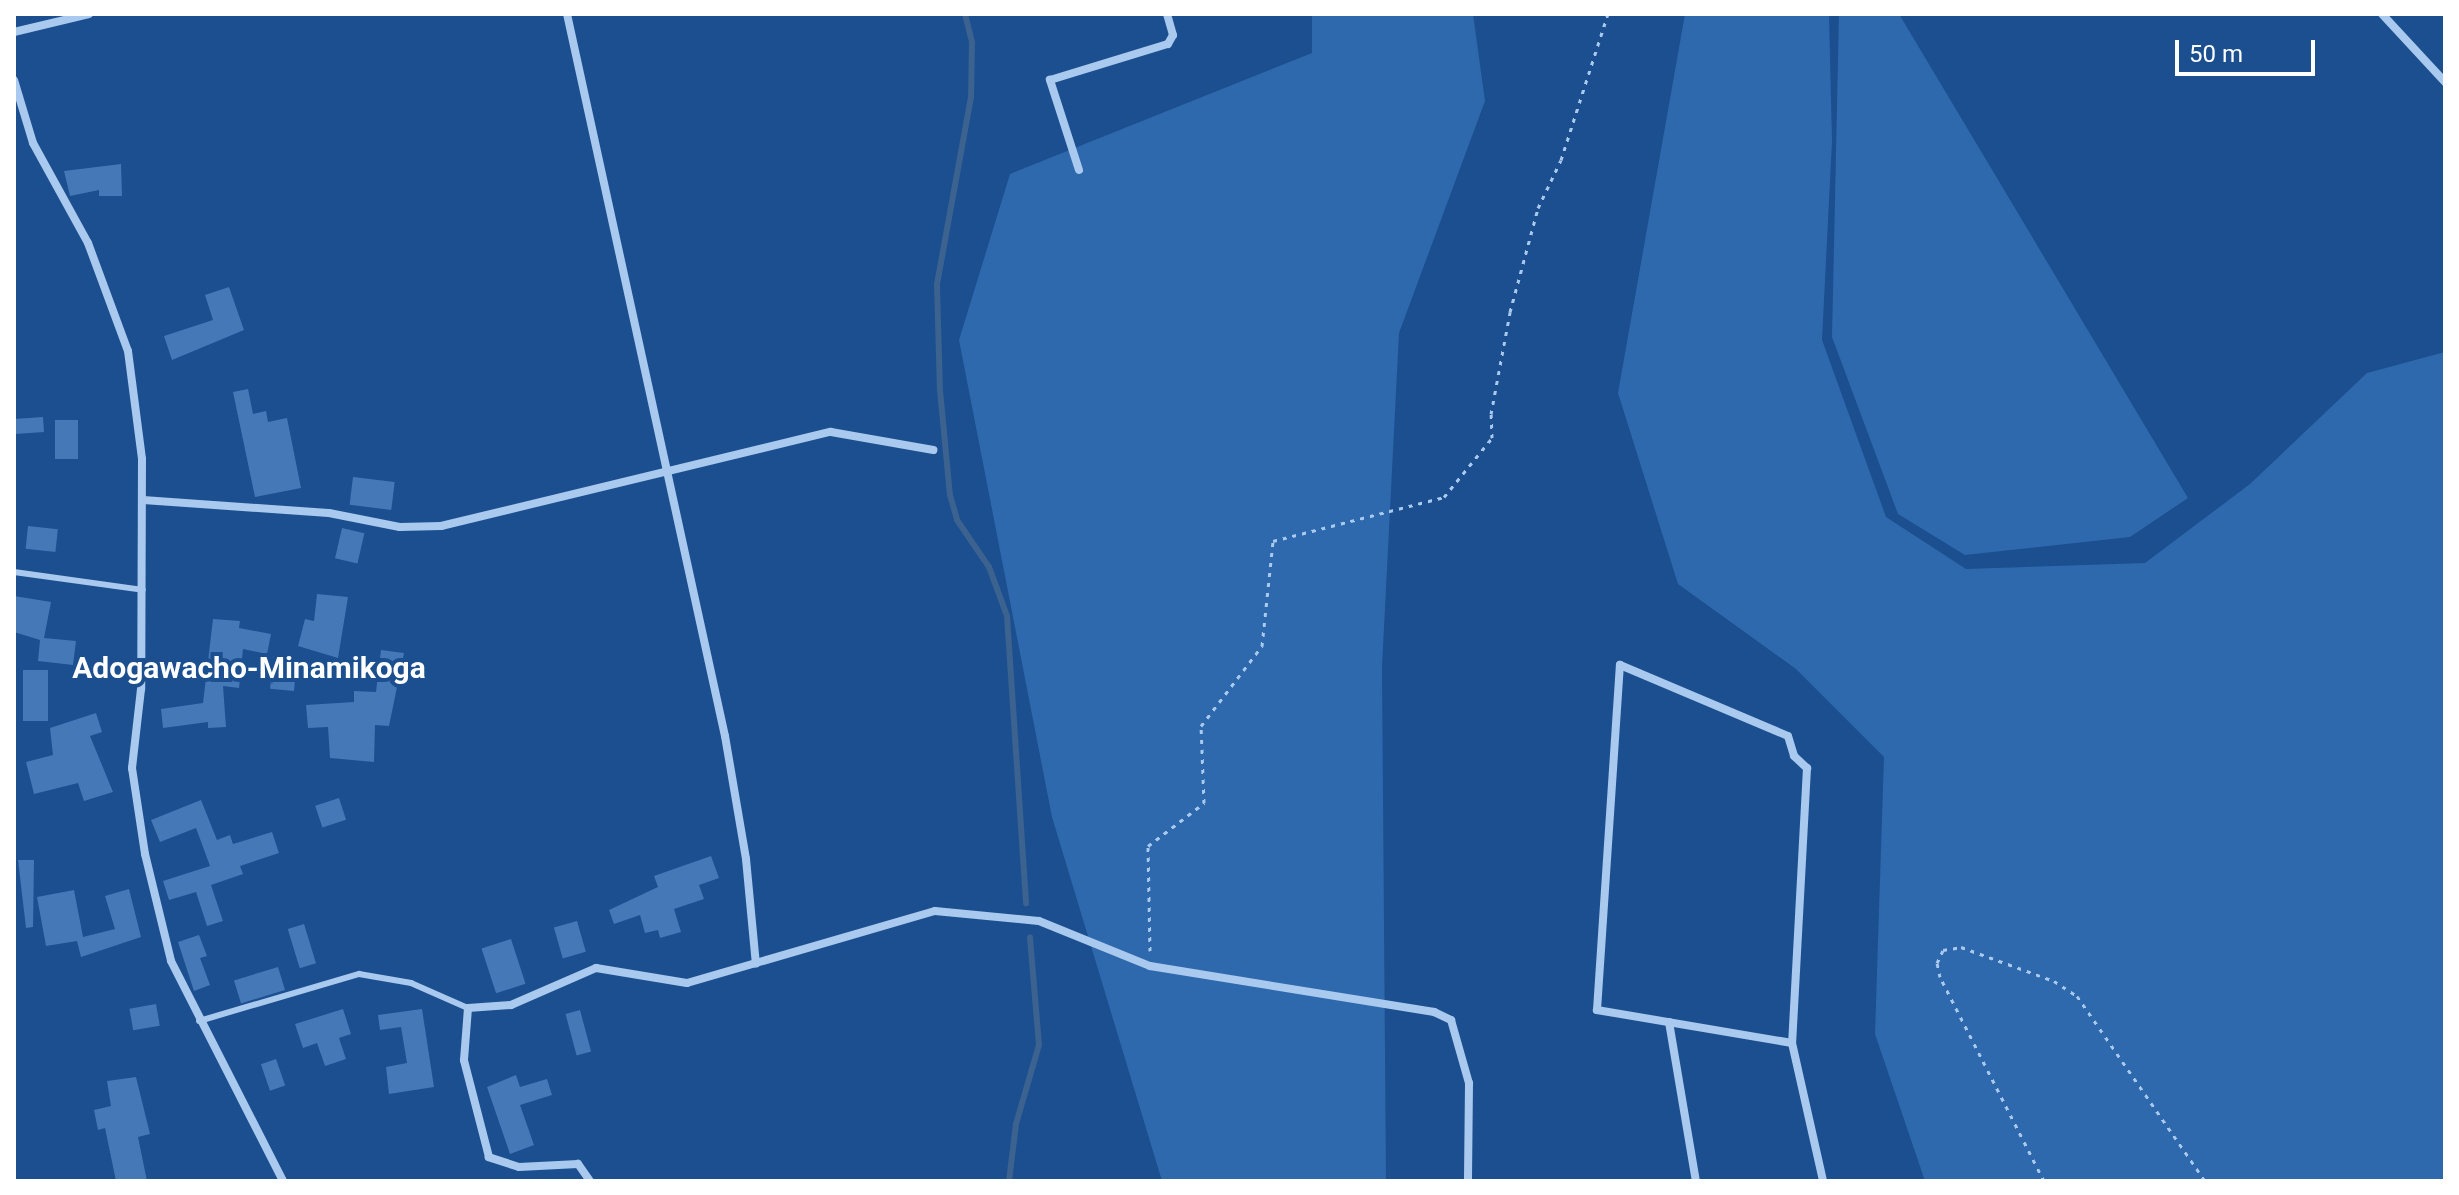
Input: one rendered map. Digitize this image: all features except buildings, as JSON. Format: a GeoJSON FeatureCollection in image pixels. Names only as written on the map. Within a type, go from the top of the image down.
{"type":"FeatureCollection","features":[{"type":"Feature","properties":{"kind":"street"},"geometry":{"type":"LineString","coordinates":[[14,32],[89,14]]}},
{"type":"Feature","properties":{"kind":"street"},"geometry":{"type":"LineString","coordinates":[[567,14],[725,736],[746,859],[756,964]]}},
{"type":"Feature","properties":{"kind":"street"},"geometry":{"type":"LineString","coordinates":[[1079,170],[1050,80],[1168,44],[1173,35],[1167,14]]}},
{"type":"Feature","properties":{"kind":"street"},"geometry":{"type":"LineString","coordinates":[[2382,14],[2445,82]]}},
{"type":"Feature","properties":{"kind":"street"},"geometry":{"type":"LineString","coordinates":[[14,80],[33,143],[88,243],[128,351],[143,500],[141,689],[132,768],[145,854],[171,961],[283,1181]]}},
{"type":"Feature","properties":{"kind":"street"},"geometry":{"type":"LineString","coordinates":[[143,500],[329,513],[400,527],[441,526],[831,432],[933,450]]}},
{"type":"Feature","properties":{"kind":"street"},"geometry":{"type":"LineString","coordinates":[[1792,1043],[1597,1010],[1620,665],[1788,736],[1794,756],[1807,768],[1792,1043],[1823,1181]]}},
{"type":"Feature","properties":{"kind":"street"},"geometry":{"type":"LineString","coordinates":[[590,1181],[578,1164],[519,1167],[489,1157],[464,1060],[468,1008],[511,1005],[596,968],[687,983],[935,911],[1039,921],[1150,966],[1434,1012],[1451,1020],[1469,1083],[1468,1181]]}},
{"type":"Feature","properties":{"kind":"street"},"geometry":{"type":"LineString","coordinates":[[1669,1022],[1696,1181]]}},
{"type":"Feature","properties":{"kind":"lane"},"geometry":{"type":"LineString","coordinates":[[14,572],[143,590]]}},
{"type":"Feature","properties":{"kind":"lane"},"geometry":{"type":"LineString","coordinates":[[199,1021],[272,1004],[359,974],[411,983],[468,1008]]}},
{"type":"Feature","properties":{"kind":"path"},"geometry":{"type":"LineString","coordinates":[[1150,966],[1148,846],[1204,803],[1201,726],[1262,646],[1273,541],[1444,497],[1492,438],[1491,414],[1510,312],[1538,208],[1561,160],[1608,14]]}},
{"type":"Feature","properties":{"kind":"path"},"geometry":{"type":"LineString","coordinates":[[2044,1181],[1940,977],[1937,963],[1943,950],[1961,947],[2054,981],[2077,996],[2205,1181]]}},
{"type":"Feature","properties":{"kind":"shaded area"},"geometry":{"type":"Polygon","coordinates":[[[1312,14],[1473,14],[1485,101],[1399,333],[1382,667],[1386,1181],[1162,1181],[1052,817],[959,340],[1010,174],[1312,53],[1312,14]]]}},
{"type":"Feature","properties":{"kind":"shaded area"},"geometry":{"type":"Polygon","coordinates":[[[1685,14],[1829,14],[1832,141],[1822,340],[1886,517],[1966,569],[2145,563],[2250,484],[2367,373],[2445,352],[2445,1181],[1925,1181],[1875,1034],[1884,757],[1796,669],[1678,584],[1618,393],[1685,14]]]}},
{"type":"Feature","properties":{"kind":"shaded area"},"geometry":{"type":"Polygon","coordinates":[[[1839,14],[1899,14],[2188,498],[2130,537],[1965,555],[1898,514],[1832,337],[1839,14]]]}},
{"type":"Feature","properties":{"kind":"waterway"},"geometry":{"type":"LineString","coordinates":[[965,14],[972,42],[971,97],[937,285],[940,390],[950,495],[957,520],[989,567],[1007,616],[1026,903]]}},
{"type":"Feature","properties":{"kind":"waterway"},"geometry":{"type":"LineString","coordinates":[[1009,1181],[1016,1124],[1039,1045],[1030,937]]}},
{"type":"Feature","properties":{"kind":"district","name":"Adogawacho-Minamikoga"},"geometry":{"type":"Point","coordinates":[249,668]}}]}
